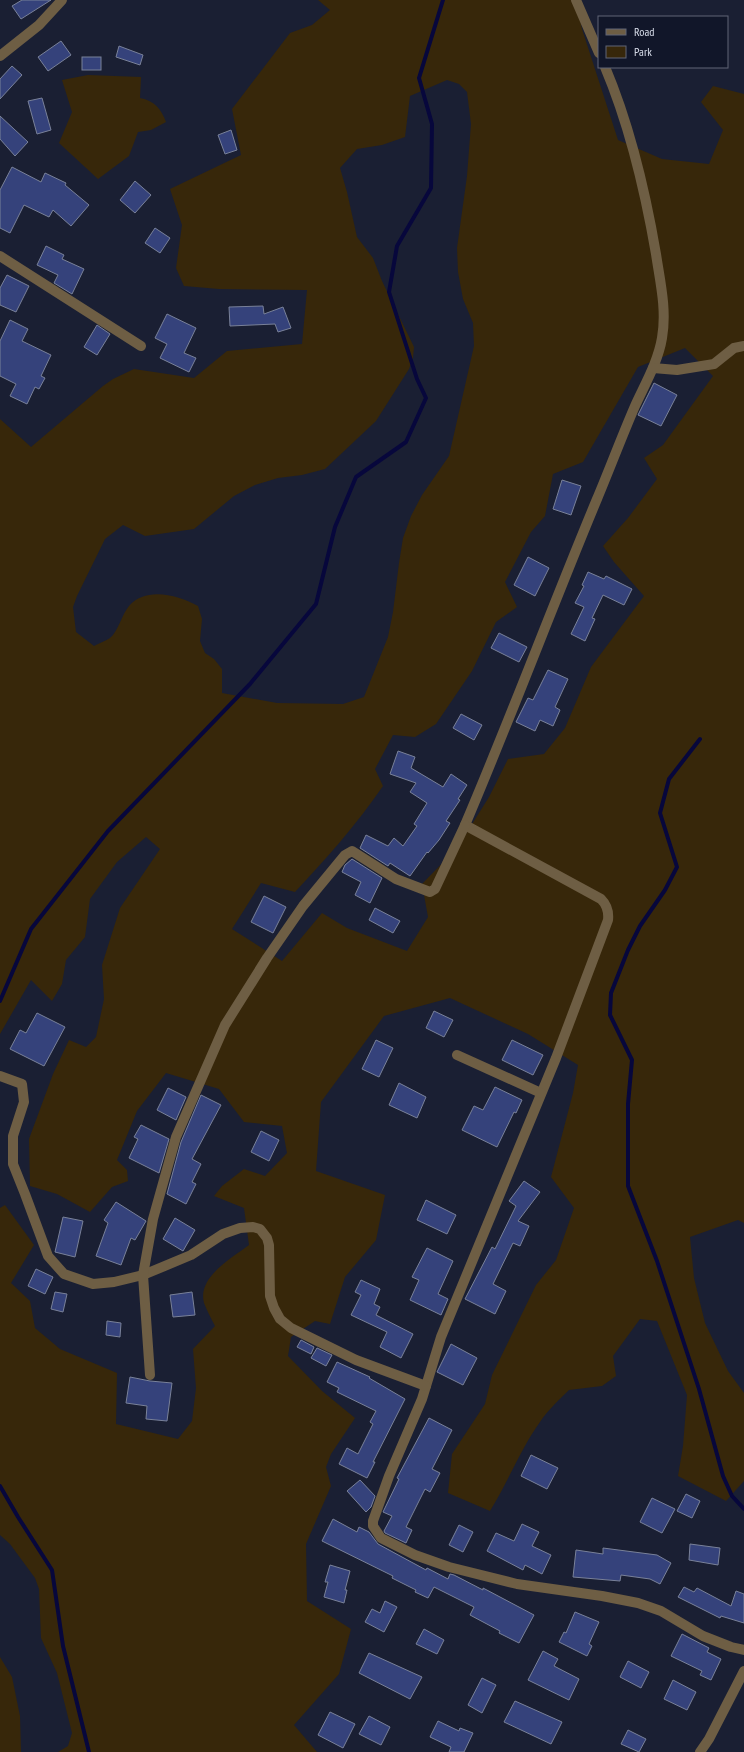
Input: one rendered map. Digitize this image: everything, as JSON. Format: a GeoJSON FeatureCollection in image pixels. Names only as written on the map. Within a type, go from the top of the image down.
{"type":"FeatureCollection","features":[{"type":"Feature","properties":{"kind":"street"},"geometry":{"type":"LineString","coordinates":[[0,56],[39,26],[62,0]]}},
{"type":"Feature","properties":{"kind":"street"},"geometry":{"type":"LineString","coordinates":[[576,0],[598,51]]}},
{"type":"Feature","properties":{"kind":"street"},"geometry":{"type":"LineString","coordinates":[[150,1375],[143,1275],[153,1219],[176,1137],[225,1025],[267,958],[303,906],[346,855],[352,851],[396,879],[430,892],[435,889],[465,825],[523,685],[586,524],[653,368],[662,338],[662,288],[650,220],[631,139],[605,68]]}},
{"type":"Feature","properties":{"kind":"street"},"geometry":{"type":"LineString","coordinates":[[0,256],[141,346]]}},
{"type":"Feature","properties":{"kind":"street"},"geometry":{"type":"LineString","coordinates":[[653,368],[677,370],[714,364],[734,348],[744,346]]}},
{"type":"Feature","properties":{"kind":"street"},"geometry":{"type":"LineString","coordinates":[[465,825],[601,899],[605,903],[609,912],[608,920],[541,1093],[441,1337],[426,1386],[389,1476],[373,1521],[375,1531],[381,1538],[416,1555],[449,1567],[509,1582],[638,1603],[661,1611],[703,1636],[731,1647],[744,1650]]}},
{"type":"Feature","properties":{"kind":"street"},"geometry":{"type":"LineString","coordinates":[[457,1055],[541,1093]]}},
{"type":"Feature","properties":{"kind":"street"},"geometry":{"type":"LineString","coordinates":[[0,1076],[22,1084],[24,1102],[13,1136],[13,1164],[26,1194],[48,1256],[64,1274],[94,1284],[114,1282],[143,1275],[191,1255],[223,1234],[240,1228],[253,1227],[260,1229],[267,1238],[269,1245],[270,1296],[280,1319],[291,1328],[356,1360],[426,1386]]}},
{"type":"Feature","properties":{"kind":"street"},"geometry":{"type":"LineString","coordinates":[[700,1752],[709,1739],[744,1671]]}},
{"type":"Feature","properties":{"kind":"green space"},"geometry":{"type":"Polygon","coordinates":[[[318,0],[576,0],[582,29],[618,140],[662,159],[709,164],[723,130],[701,102],[713,86],[744,94],[744,1223],[738,1220],[690,1237],[694,1278],[705,1323],[728,1371],[744,1393],[744,1481],[726,1501],[678,1476],[683,1446],[687,1395],[657,1321],[640,1319],[613,1356],[616,1376],[602,1386],[569,1390],[554,1405],[533,1433],[490,1511],[448,1493],[452,1454],[485,1404],[492,1375],[536,1285],[556,1260],[574,1208],[551,1177],[573,1093],[578,1065],[528,1034],[450,998],[384,1016],[321,1102],[316,1171],[385,1195],[376,1240],[345,1277],[330,1324],[315,1321],[291,1337],[288,1356],[322,1391],[355,1418],[331,1454],[326,1467],[331,1486],[306,1544],[307,1601],[351,1629],[339,1674],[294,1725],[317,1752],[58,1752],[68,1746],[72,1733],[57,1673],[41,1638],[39,1589],[35,1578],[10,1544],[0,1535],[0,1208],[5,1205],[34,1245],[11,1283],[30,1301],[35,1328],[60,1349],[117,1373],[116,1424],[178,1439],[192,1421],[196,1388],[193,1349],[215,1326],[204,1303],[203,1294],[206,1285],[211,1277],[225,1262],[249,1245],[244,1208],[214,1196],[222,1186],[244,1169],[265,1176],[287,1153],[282,1126],[244,1122],[219,1089],[166,1073],[137,1111],[117,1160],[127,1170],[128,1181],[112,1187],[90,1212],[57,1194],[30,1186],[29,1139],[53,1074],[69,1040],[86,1047],[96,1037],[104,999],[102,965],[120,908],[160,849],[146,837],[117,862],[90,899],[85,937],[66,960],[62,984],[52,1001],[31,980],[0,1034],[0,419],[31,447],[103,386],[113,379],[134,369],[194,378],[227,351],[302,344],[307,290],[219,289],[184,286],[176,268],[182,225],[170,189],[241,155],[232,109],[290,33],[312,25],[330,10],[318,0]],[[447,80],[410,96],[405,137],[382,145],[357,149],[340,168],[357,237],[373,258],[382,281],[414,347],[413,358],[409,369],[376,421],[325,469],[302,475],[278,478],[255,485],[234,496],[194,529],[145,536],[123,525],[105,539],[73,607],[76,632],[94,646],[113,635],[127,609],[136,600],[144,596],[162,594],[190,602],[198,606],[202,619],[200,641],[205,653],[214,659],[222,669],[222,693],[277,703],[343,704],[364,697],[388,637],[403,538],[411,516],[422,495],[449,456],[474,346],[473,323],[463,299],[458,272],[457,248],[467,176],[471,124],[467,92],[459,84],[447,80]],[[685,348],[638,367],[583,462],[553,474],[545,516],[531,532],[505,582],[517,607],[496,622],[472,671],[436,724],[415,737],[393,735],[375,769],[383,786],[341,841],[295,892],[261,883],[232,929],[282,961],[322,913],[347,928],[407,951],[428,917],[422,884],[457,848],[489,797],[508,759],[544,754],[565,728],[591,667],[644,596],[614,562],[603,546],[628,518],[657,479],[644,458],[663,445],[713,376],[685,348]]]}},
{"type":"Feature","properties":{"kind":"green space"},"geometry":{"type":"Polygon","coordinates":[[[88,75],[141,77],[140,98],[154,103],[162,113],[166,122],[151,130],[138,132],[129,156],[98,179],[59,143],[72,112],[62,80],[88,75]]]}},
{"type":"Feature","properties":{"kind":"green space"},"geometry":{"type":"Polygon","coordinates":[[[0,1657],[12,1677],[20,1716],[21,1752],[0,1752],[0,1657]]]}},
{"type":"Feature","properties":{"kind":"building"},"geometry":{"type":"Polygon","coordinates":[[[22,0],[51,0],[21,19],[12,6],[22,0]]]}},
{"type":"Feature","properties":{"kind":"building"},"geometry":{"type":"Polygon","coordinates":[[[61,41],[71,55],[48,71],[38,57],[61,41]]]}},
{"type":"Feature","properties":{"kind":"building"},"geometry":{"type":"Polygon","coordinates":[[[119,46],[143,55],[140,65],[116,57],[119,46]]]}},
{"type":"Feature","properties":{"kind":"building"},"geometry":{"type":"Polygon","coordinates":[[[82,57],[101,57],[101,70],[82,70],[82,57]]]}},
{"type":"Feature","properties":{"kind":"building"},"geometry":{"type":"Polygon","coordinates":[[[12,66],[22,75],[0,99],[0,79],[12,66]]]}},
{"type":"Feature","properties":{"kind":"building"},"geometry":{"type":"Polygon","coordinates":[[[42,98],[51,130],[37,134],[28,101],[42,98]]]}},
{"type":"Feature","properties":{"kind":"building"},"geometry":{"type":"Polygon","coordinates":[[[0,116],[28,142],[15,156],[0,139],[0,116]]]}},
{"type":"Feature","properties":{"kind":"building"},"geometry":{"type":"Polygon","coordinates":[[[231,130],[237,150],[225,154],[218,135],[231,130]]]}},
{"type":"Feature","properties":{"kind":"building"},"geometry":{"type":"Polygon","coordinates":[[[12,167],[41,182],[45,173],[66,183],[65,185],[89,205],[71,226],[53,210],[49,217],[24,205],[10,233],[0,228],[0,190],[12,167]]]}},
{"type":"Feature","properties":{"kind":"building"},"geometry":{"type":"Polygon","coordinates":[[[135,181],[151,195],[135,213],[120,200],[135,181]]]}},
{"type":"Feature","properties":{"kind":"building"},"geometry":{"type":"Polygon","coordinates":[[[155,228],[170,238],[160,253],[145,243],[155,228]]]}},
{"type":"Feature","properties":{"kind":"building"},"geometry":{"type":"Polygon","coordinates":[[[46,246],[64,255],[62,259],[84,269],[72,294],[54,283],[58,275],[37,265],[46,246]]]}},
{"type":"Feature","properties":{"kind":"building"},"geometry":{"type":"Polygon","coordinates":[[[7,275],[29,286],[16,312],[0,305],[0,288],[7,275]]]}},
{"type":"Feature","properties":{"kind":"building"},"geometry":{"type":"Polygon","coordinates":[[[263,306],[264,314],[283,307],[291,328],[278,332],[275,324],[230,326],[229,307],[263,306]]]}},
{"type":"Feature","properties":{"kind":"building"},"geometry":{"type":"Polygon","coordinates":[[[167,314],[196,328],[184,353],[196,358],[189,372],[160,358],[167,344],[155,338],[167,314]]]}},
{"type":"Feature","properties":{"kind":"building"},"geometry":{"type":"Polygon","coordinates":[[[10,320],[28,329],[22,341],[51,355],[41,376],[45,378],[39,389],[35,387],[27,404],[10,396],[16,384],[0,376],[0,341],[10,320]]]}},
{"type":"Feature","properties":{"kind":"building"},"geometry":{"type":"Polygon","coordinates":[[[97,325],[110,334],[97,355],[84,347],[97,325]]]}},
{"type":"Feature","properties":{"kind":"building"},"geometry":{"type":"Polygon","coordinates":[[[654,383],[677,395],[661,426],[638,415],[654,383]]]}},
{"type":"Feature","properties":{"kind":"building"},"geometry":{"type":"Polygon","coordinates":[[[562,480],[581,486],[571,515],[553,509],[562,480]]]}},
{"type":"Feature","properties":{"kind":"building"},"geometry":{"type":"Polygon","coordinates":[[[528,557],[549,568],[535,596],[514,585],[528,557]]]}},
{"type":"Feature","properties":{"kind":"building"},"geometry":{"type":"Polygon","coordinates":[[[588,572],[604,579],[606,576],[632,589],[624,605],[603,595],[592,618],[595,619],[585,641],[571,634],[584,607],[575,603],[584,586],[582,585],[588,572]]]}},
{"type":"Feature","properties":{"kind":"building"},"geometry":{"type":"Polygon","coordinates":[[[499,633],[527,647],[519,662],[491,648],[499,633]]]}},
{"type":"Feature","properties":{"kind":"building"},"geometry":{"type":"Polygon","coordinates":[[[548,670],[568,679],[555,707],[560,710],[553,726],[540,720],[535,731],[516,722],[528,698],[533,700],[548,670]]]}},
{"type":"Feature","properties":{"kind":"building"},"geometry":{"type":"Polygon","coordinates":[[[461,714],[482,725],[474,740],[453,728],[461,714]]]}},
{"type":"Feature","properties":{"kind":"building"},"geometry":{"type":"Polygon","coordinates":[[[398,751],[415,757],[411,768],[443,787],[451,774],[467,785],[458,799],[460,800],[446,821],[450,823],[439,840],[428,853],[427,852],[410,876],[390,863],[388,866],[360,848],[366,835],[388,846],[394,838],[403,846],[417,826],[414,824],[427,803],[410,792],[416,783],[390,774],[398,751]]]}},
{"type":"Feature","properties":{"kind":"building"},"geometry":{"type":"Polygon","coordinates":[[[352,859],[382,878],[370,903],[355,895],[361,882],[342,872],[345,865],[352,859]]]}},
{"type":"Feature","properties":{"kind":"building"},"geometry":{"type":"Polygon","coordinates":[[[264,896],[286,907],[273,933],[251,922],[264,896]]]}},
{"type":"Feature","properties":{"kind":"building"},"geometry":{"type":"Polygon","coordinates":[[[375,908],[400,921],[393,933],[369,920],[375,908]]]}},
{"type":"Feature","properties":{"kind":"building"},"geometry":{"type":"Polygon","coordinates":[[[434,1011],[453,1020],[444,1037],[426,1028],[434,1011]]]}},
{"type":"Feature","properties":{"kind":"building"},"geometry":{"type":"Polygon","coordinates":[[[37,1013],[65,1027],[44,1066],[10,1049],[20,1030],[26,1033],[37,1013]]]}},
{"type":"Feature","properties":{"kind":"building"},"geometry":{"type":"Polygon","coordinates":[[[376,1040],[393,1048],[379,1077],[362,1069],[376,1040]]]}},
{"type":"Feature","properties":{"kind":"building"},"geometry":{"type":"Polygon","coordinates":[[[512,1040],[543,1055],[533,1075],[502,1060],[512,1040]]]}},
{"type":"Feature","properties":{"kind":"building"},"geometry":{"type":"Polygon","coordinates":[[[399,1083],[426,1097],[417,1118],[389,1105],[399,1083]]]}},
{"type":"Feature","properties":{"kind":"building"},"geometry":{"type":"Polygon","coordinates":[[[495,1087],[522,1100],[516,1113],[514,1112],[497,1147],[462,1130],[474,1106],[483,1110],[495,1087]]]}},
{"type":"Feature","properties":{"kind":"building"},"geometry":{"type":"Polygon","coordinates":[[[168,1088],[186,1097],[176,1120],[157,1110],[168,1088]]]}},
{"type":"Feature","properties":{"kind":"building"},"geometry":{"type":"Polygon","coordinates":[[[201,1095],[221,1105],[192,1159],[201,1164],[192,1182],[196,1184],[186,1204],[167,1194],[181,1142],[201,1095]]]}},
{"type":"Feature","properties":{"kind":"building"},"geometry":{"type":"Polygon","coordinates":[[[141,1125],[169,1139],[159,1173],[129,1158],[138,1139],[134,1137],[141,1125]]]}},
{"type":"Feature","properties":{"kind":"building"},"geometry":{"type":"Polygon","coordinates":[[[261,1131],[279,1140],[269,1161],[251,1152],[261,1131]]]}},
{"type":"Feature","properties":{"kind":"building"},"geometry":{"type":"Polygon","coordinates":[[[524,1181],[540,1192],[518,1221],[529,1226],[520,1246],[513,1243],[493,1284],[506,1291],[495,1314],[465,1299],[492,1247],[495,1249],[516,1206],[509,1201],[524,1181]]]}},
{"type":"Feature","properties":{"kind":"building"},"geometry":{"type":"Polygon","coordinates":[[[426,1200],[456,1215],[447,1234],[417,1220],[426,1200]]]}},
{"type":"Feature","properties":{"kind":"building"},"geometry":{"type":"Polygon","coordinates":[[[116,1202],[146,1221],[135,1240],[131,1238],[121,1265],[96,1256],[108,1223],[104,1220],[116,1202]]]}},
{"type":"Feature","properties":{"kind":"building"},"geometry":{"type":"Polygon","coordinates":[[[63,1217],[83,1221],[75,1257],[55,1252],[63,1217]]]}},
{"type":"Feature","properties":{"kind":"building"},"geometry":{"type":"Polygon","coordinates":[[[175,1218],[195,1230],[183,1251],[163,1239],[175,1218]]]}},
{"type":"Feature","properties":{"kind":"building"},"geometry":{"type":"Polygon","coordinates":[[[427,1248],[453,1261],[438,1294],[448,1299],[441,1315],[410,1300],[419,1280],[412,1277],[427,1248]]]}},
{"type":"Feature","properties":{"kind":"building"},"geometry":{"type":"Polygon","coordinates":[[[36,1269],[53,1277],[45,1294],[28,1286],[36,1269]]]}},
{"type":"Feature","properties":{"kind":"building"},"geometry":{"type":"Polygon","coordinates":[[[361,1280],[380,1289],[374,1304],[380,1307],[376,1315],[413,1334],[401,1358],[380,1347],[387,1332],[351,1315],[361,1295],[355,1292],[361,1280]]]}},
{"type":"Feature","properties":{"kind":"building"},"geometry":{"type":"Polygon","coordinates":[[[55,1292],[67,1294],[63,1312],[51,1309],[55,1292]]]}},
{"type":"Feature","properties":{"kind":"building"},"geometry":{"type":"Polygon","coordinates":[[[192,1292],[195,1315],[173,1317],[170,1295],[192,1292]]]}},
{"type":"Feature","properties":{"kind":"building"},"geometry":{"type":"Polygon","coordinates":[[[107,1321],[121,1323],[120,1337],[106,1335],[107,1321]]]}},
{"type":"Feature","properties":{"kind":"building"},"geometry":{"type":"Polygon","coordinates":[[[301,1340],[314,1347],[311,1354],[297,1347],[301,1340]]]}},
{"type":"Feature","properties":{"kind":"building"},"geometry":{"type":"Polygon","coordinates":[[[451,1344],[477,1358],[463,1385],[437,1372],[451,1344]]]}},
{"type":"Feature","properties":{"kind":"building"},"geometry":{"type":"Polygon","coordinates":[[[317,1348],[332,1355],[326,1366],[311,1358],[317,1348]]]}},
{"type":"Feature","properties":{"kind":"building"},"geometry":{"type":"Polygon","coordinates":[[[337,1362],[370,1377],[369,1378],[405,1399],[373,1462],[375,1462],[367,1478],[339,1464],[347,1448],[358,1454],[373,1424],[370,1422],[376,1411],[337,1392],[339,1388],[327,1382],[337,1362]]]}},
{"type":"Feature","properties":{"kind":"building"},"geometry":{"type":"Polygon","coordinates":[[[130,1377],[172,1383],[167,1421],[146,1419],[147,1406],[126,1403],[130,1377]]]}},
{"type":"Feature","properties":{"kind":"building"},"geometry":{"type":"Polygon","coordinates":[[[429,1418],[452,1430],[432,1469],[440,1473],[430,1492],[425,1489],[406,1527],[412,1530],[406,1543],[385,1533],[384,1531],[392,1516],[383,1512],[399,1479],[397,1478],[429,1418]]]}},
{"type":"Feature","properties":{"kind":"building"},"geometry":{"type":"Polygon","coordinates":[[[531,1455],[558,1468],[547,1489],[521,1476],[531,1455]]]}},
{"type":"Feature","properties":{"kind":"building"},"geometry":{"type":"Polygon","coordinates":[[[360,1480],[375,1496],[371,1507],[366,1512],[347,1491],[360,1480]]]}},
{"type":"Feature","properties":{"kind":"building"},"geometry":{"type":"Polygon","coordinates":[[[686,1494],[700,1501],[692,1518],[677,1511],[686,1494]]]}},
{"type":"Feature","properties":{"kind":"building"},"geometry":{"type":"Polygon","coordinates":[[[652,1498],[675,1509],[662,1533],[640,1522],[652,1498]]]}},
{"type":"Feature","properties":{"kind":"building"},"geometry":{"type":"Polygon","coordinates":[[[333,1519],[357,1532],[359,1527],[369,1532],[378,1544],[426,1570],[427,1568],[448,1579],[450,1574],[454,1575],[483,1590],[483,1588],[534,1615],[519,1643],[499,1633],[500,1631],[470,1615],[474,1607],[434,1587],[428,1598],[392,1578],[393,1576],[322,1541],[333,1519]]]}},
{"type":"Feature","properties":{"kind":"building"},"geometry":{"type":"Polygon","coordinates":[[[522,1524],[539,1532],[532,1546],[551,1555],[542,1574],[525,1565],[523,1570],[487,1551],[496,1533],[514,1541],[522,1524]]]}},
{"type":"Feature","properties":{"kind":"building"},"geometry":{"type":"Polygon","coordinates":[[[459,1525],[473,1532],[463,1552],[449,1545],[459,1525]]]}},
{"type":"Feature","properties":{"kind":"building"},"geometry":{"type":"Polygon","coordinates":[[[690,1544],[720,1548],[718,1565],[689,1560],[690,1544]]]}},
{"type":"Feature","properties":{"kind":"building"},"geometry":{"type":"Polygon","coordinates":[[[603,1548],[657,1555],[671,1563],[660,1584],[650,1579],[621,1575],[620,1581],[573,1577],[576,1550],[603,1554],[603,1548]]]}},
{"type":"Feature","properties":{"kind":"building"},"geometry":{"type":"Polygon","coordinates":[[[330,1565],[350,1571],[345,1590],[347,1590],[344,1603],[324,1597],[328,1582],[325,1582],[330,1565]]]}},
{"type":"Feature","properties":{"kind":"building"},"geometry":{"type":"Polygon","coordinates":[[[684,1587],[694,1592],[697,1588],[731,1606],[736,1591],[744,1594],[744,1623],[721,1616],[720,1618],[678,1597],[684,1587]]]}},
{"type":"Feature","properties":{"kind":"building"},"geometry":{"type":"Polygon","coordinates":[[[385,1601],[397,1607],[384,1632],[365,1622],[372,1609],[380,1613],[385,1601]]]}},
{"type":"Feature","properties":{"kind":"building"},"geometry":{"type":"Polygon","coordinates":[[[575,1612],[599,1622],[589,1644],[592,1646],[587,1656],[559,1642],[564,1632],[566,1633],[575,1612]]]}},
{"type":"Feature","properties":{"kind":"building"},"geometry":{"type":"Polygon","coordinates":[[[424,1629],[444,1640],[437,1654],[416,1644],[424,1629]]]}},
{"type":"Feature","properties":{"kind":"building"},"geometry":{"type":"Polygon","coordinates":[[[682,1634],[709,1648],[707,1652],[721,1659],[711,1680],[700,1675],[702,1671],[671,1656],[682,1634]]]}},
{"type":"Feature","properties":{"kind":"building"},"geometry":{"type":"Polygon","coordinates":[[[543,1651],[558,1659],[554,1666],[579,1679],[569,1700],[528,1680],[543,1651]]]}},
{"type":"Feature","properties":{"kind":"building"},"geometry":{"type":"Polygon","coordinates":[[[369,1653],[422,1677],[410,1699],[359,1673],[369,1653]]]}},
{"type":"Feature","properties":{"kind":"building"},"geometry":{"type":"Polygon","coordinates":[[[628,1661],[649,1672],[641,1688],[620,1677],[628,1661]]]}},
{"type":"Feature","properties":{"kind":"building"},"geometry":{"type":"Polygon","coordinates":[[[482,1678],[496,1685],[482,1713],[468,1705],[482,1678]]]}},
{"type":"Feature","properties":{"kind":"building"},"geometry":{"type":"Polygon","coordinates":[[[673,1680],[696,1692],[687,1710],[664,1699],[673,1680]]]}},
{"type":"Feature","properties":{"kind":"building"},"geometry":{"type":"Polygon","coordinates":[[[515,1701],[562,1722],[551,1744],[504,1722],[515,1701]]]}},
{"type":"Feature","properties":{"kind":"building"},"geometry":{"type":"Polygon","coordinates":[[[330,1712],[355,1724],[343,1748],[318,1735],[330,1712]]]}},
{"type":"Feature","properties":{"kind":"building"},"geometry":{"type":"Polygon","coordinates":[[[369,1716],[390,1727],[381,1745],[359,1734],[369,1716]]]}},
{"type":"Feature","properties":{"kind":"building"},"geometry":{"type":"Polygon","coordinates":[[[438,1721],[459,1731],[460,1728],[473,1733],[464,1752],[449,1752],[451,1747],[430,1737],[438,1721]]]}},
{"type":"Feature","properties":{"kind":"building"},"geometry":{"type":"Polygon","coordinates":[[[628,1730],[646,1739],[639,1752],[621,1744],[628,1730]]]}},
{"type":"Feature","properties":{"kind":"waterway"},"geometry":{"type":"LineString","coordinates":[[0,1001],[31,929],[108,831],[250,684],[316,604],[335,527],[356,477],[406,442],[426,398],[417,379],[389,292],[397,246],[431,188],[432,124],[419,78],[443,0]]}},
{"type":"Feature","properties":{"kind":"waterway"},"geometry":{"type":"LineString","coordinates":[[700,739],[669,779],[660,813],[677,867],[665,890],[640,926],[628,950],[611,993],[610,1015],[632,1060],[628,1104],[628,1186],[657,1261],[699,1389],[723,1476],[732,1496],[744,1509]]}},
{"type":"Feature","properties":{"kind":"waterway"},"geometry":{"type":"LineString","coordinates":[[0,1486],[52,1570],[63,1646],[89,1752]]}}]}
